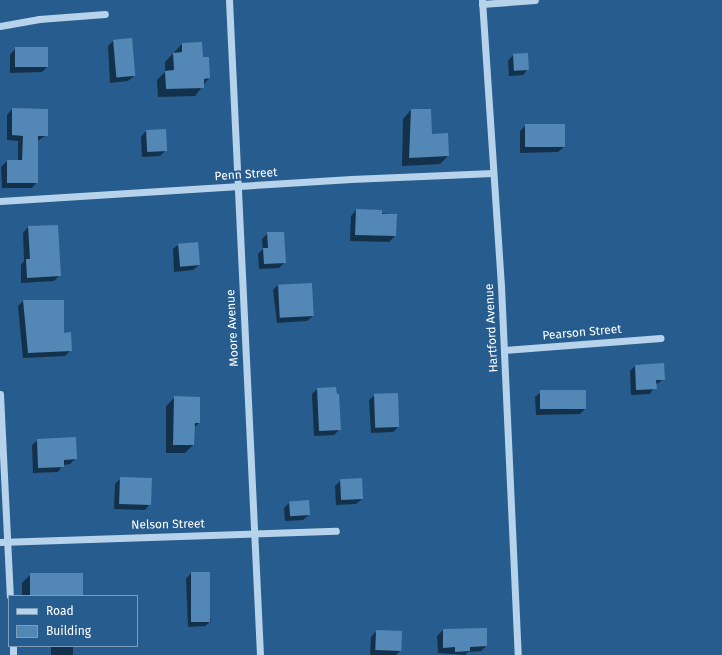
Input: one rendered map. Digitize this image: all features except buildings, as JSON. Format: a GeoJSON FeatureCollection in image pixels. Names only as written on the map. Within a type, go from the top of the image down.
{"type":"FeatureCollection","features":[{"type":"Feature","properties":{"kind":"street","name":"Moore Avenue"},"geometry":{"type":"LineString","coordinates":[[229,0],[260,655]]}},
{"type":"Feature","properties":{"kind":"street"},"geometry":{"type":"LineString","coordinates":[[482,2],[535,0]]}},
{"type":"Feature","properties":{"kind":"street","name":"Hartford Avenue"},"geometry":{"type":"LineString","coordinates":[[482,2],[504,350],[518,655]]}},
{"type":"Feature","properties":{"kind":"street"},"geometry":{"type":"LineString","coordinates":[[0,26],[39,19],[105,14]]}},
{"type":"Feature","properties":{"kind":"street","name":"Penn Street"},"geometry":{"type":"LineString","coordinates":[[0,201],[237,188],[351,179],[493,173]]}},
{"type":"Feature","properties":{"kind":"street","name":"Pearson Street"},"geometry":{"type":"LineString","coordinates":[[504,350],[661,338]]}},
{"type":"Feature","properties":{"kind":"street"},"geometry":{"type":"LineString","coordinates":[[0,394],[4,541],[10,595]]}},
{"type":"Feature","properties":{"kind":"street","name":"Nelson Street"},"geometry":{"type":"LineString","coordinates":[[4,541],[255,535],[336,531]]}}]}
